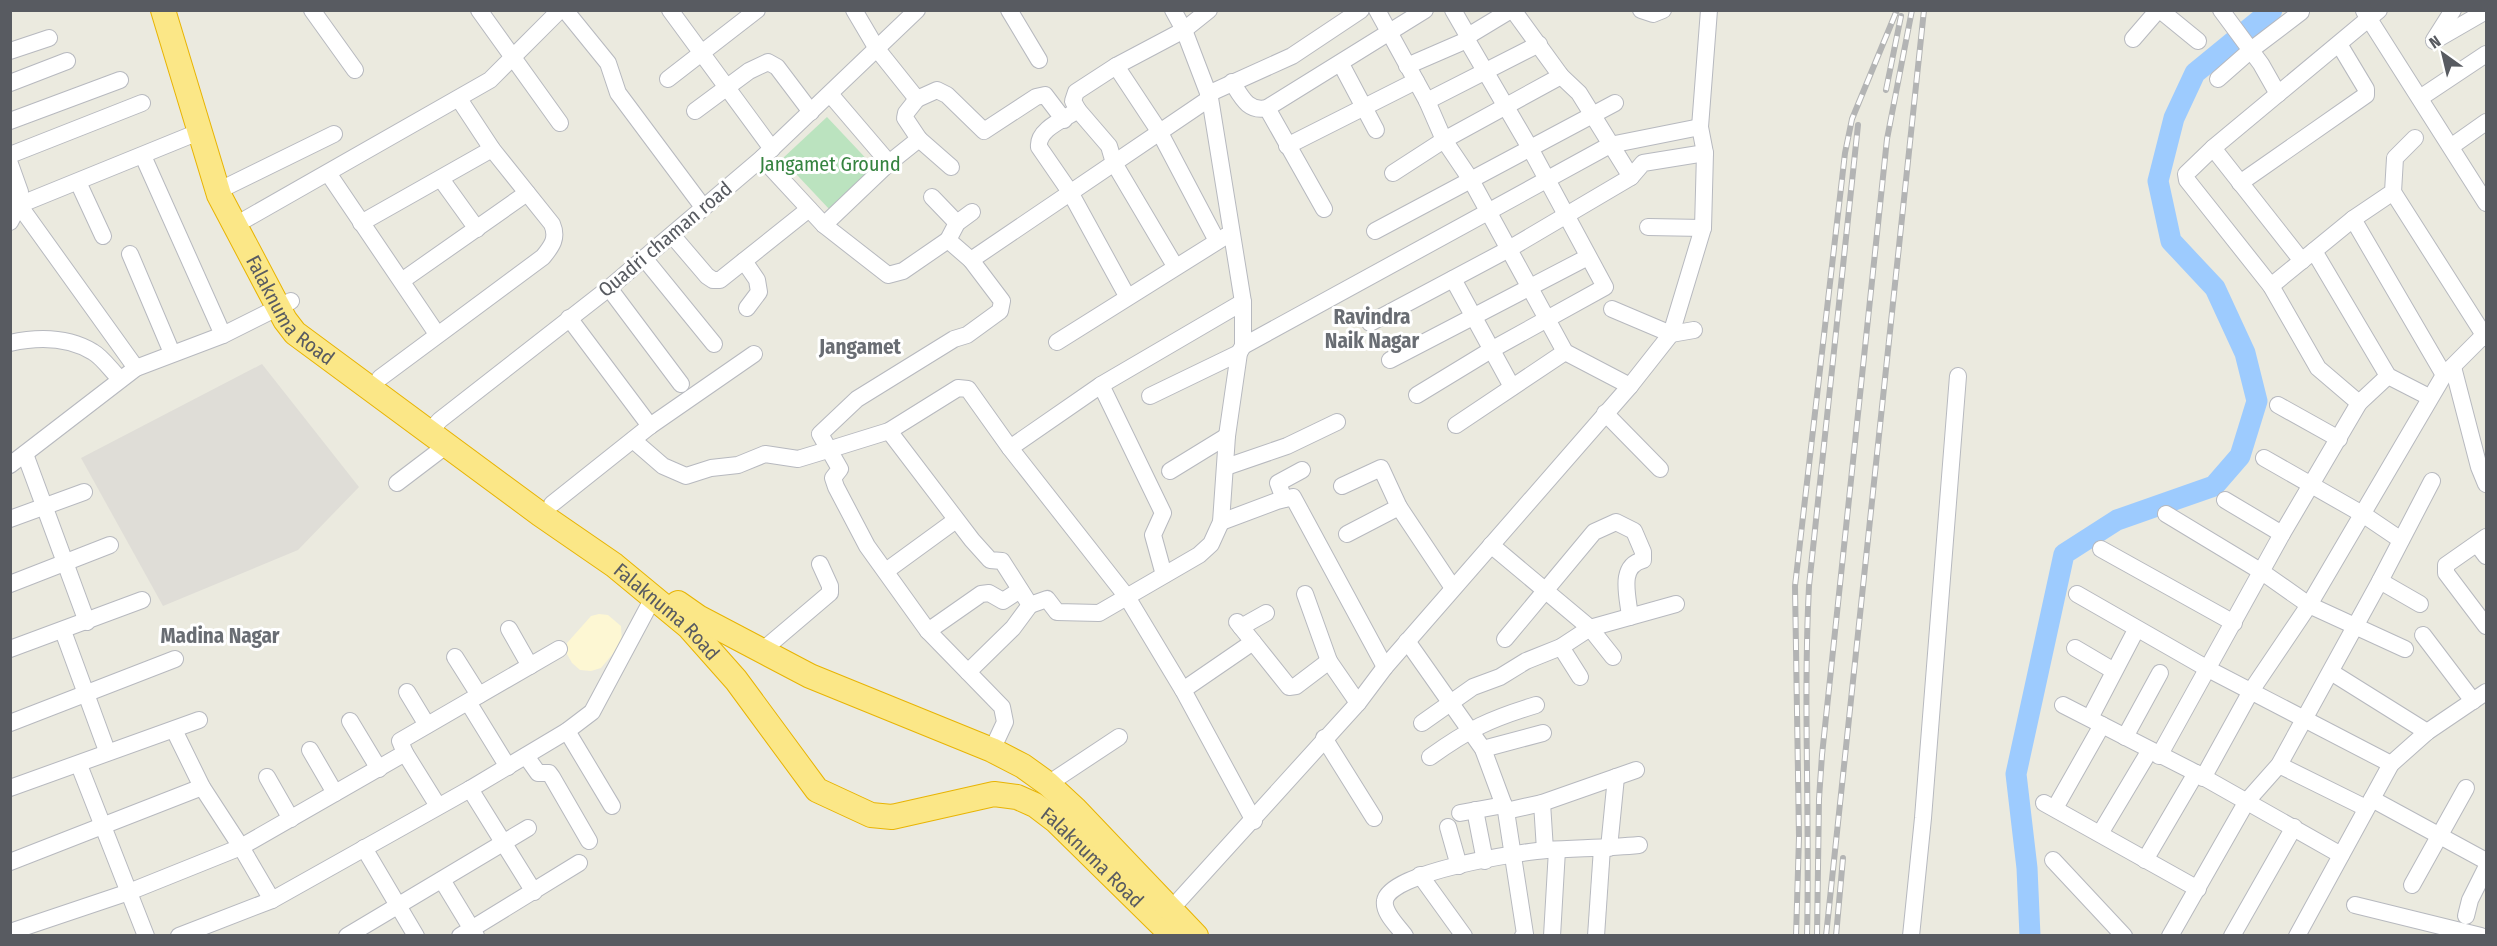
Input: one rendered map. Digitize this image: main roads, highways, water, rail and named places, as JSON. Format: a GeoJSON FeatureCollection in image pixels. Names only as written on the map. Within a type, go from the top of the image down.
{"type":"FeatureCollection","features":[{"type":"Feature","properties":{"kind":"highway","name":"Falaknuma Road"},"geometry":{"type":"LineString","coordinates":[[164,10],[219,195],[285,304],[302,321],[380,378],[439,432],[614,565],[689,627],[736,680],[817,790],[871,815],[892,817],[994,794],[1017,797],[1035,805],[1056,821],[1168,923],[1196,936]]}},
{"type":"Feature","properties":{"kind":"highway","name":"Falaknuma Road"},"geometry":{"type":"LineString","coordinates":[[212,166],[228,186],[246,219],[285,304],[295,333],[439,432],[552,504],[588,530],[658,589],[698,617],[810,676],[992,750],[1048,783],[1102,836],[1168,923]]}},
{"type":"Feature","properties":{"kind":"highway"},"geometry":{"type":"LineString","coordinates":[[736,680],[763,650]]}},
{"type":"Feature","properties":{"kind":"waterway"},"geometry":{"type":"LineString","coordinates":[[2030,936],[2027,868],[2016,774],[2064,554],[2117,520],[2214,486],[2240,456],[2257,401],[2245,353],[2215,288],[2171,241],[2158,181],[2174,118],[2195,73],[2272,10]]}},
{"type":"Feature","properties":{"kind":"railway"},"geometry":{"type":"LineString","coordinates":[[1796,936],[1799,837],[1795,586],[1845,153],[1852,119],[1897,10]]}},
{"type":"Feature","properties":{"kind":"railway"},"geometry":{"type":"LineString","coordinates":[[1817,936],[1822,755],[1887,139],[1912,10]]}},
{"type":"Feature","properties":{"kind":"railway"},"geometry":{"type":"LineString","coordinates":[[1826,936],[1924,10]]}},
{"type":"Feature","properties":{"kind":"railway"},"geometry":{"type":"LineString","coordinates":[[1886,90],[1901,16]]}},
{"type":"Feature","properties":{"kind":"railway"},"geometry":{"type":"LineString","coordinates":[[1807,936],[1809,586],[1858,125]]}},
{"type":"Feature","properties":{"kind":"railway"},"geometry":{"type":"LineString","coordinates":[[1836,936],[1843,858]]}},
{"type":"Feature","properties":{"kind":"district","name":"Ravindra Naik Nagar"},"geometry":{"type":"Point","coordinates":[1372,329]}},
{"type":"Feature","properties":{"kind":"district","name":"Jangamet"},"geometry":{"type":"Point","coordinates":[860,347]}},
{"type":"Feature","properties":{"kind":"district","name":"Madina Nagar"},"geometry":{"type":"Point","coordinates":[220,636]}},
{"type":"Feature","properties":{"kind":"park label","name":"Jangamet Ground"},"geometry":{"type":"Point","coordinates":[830,164]}}]}
